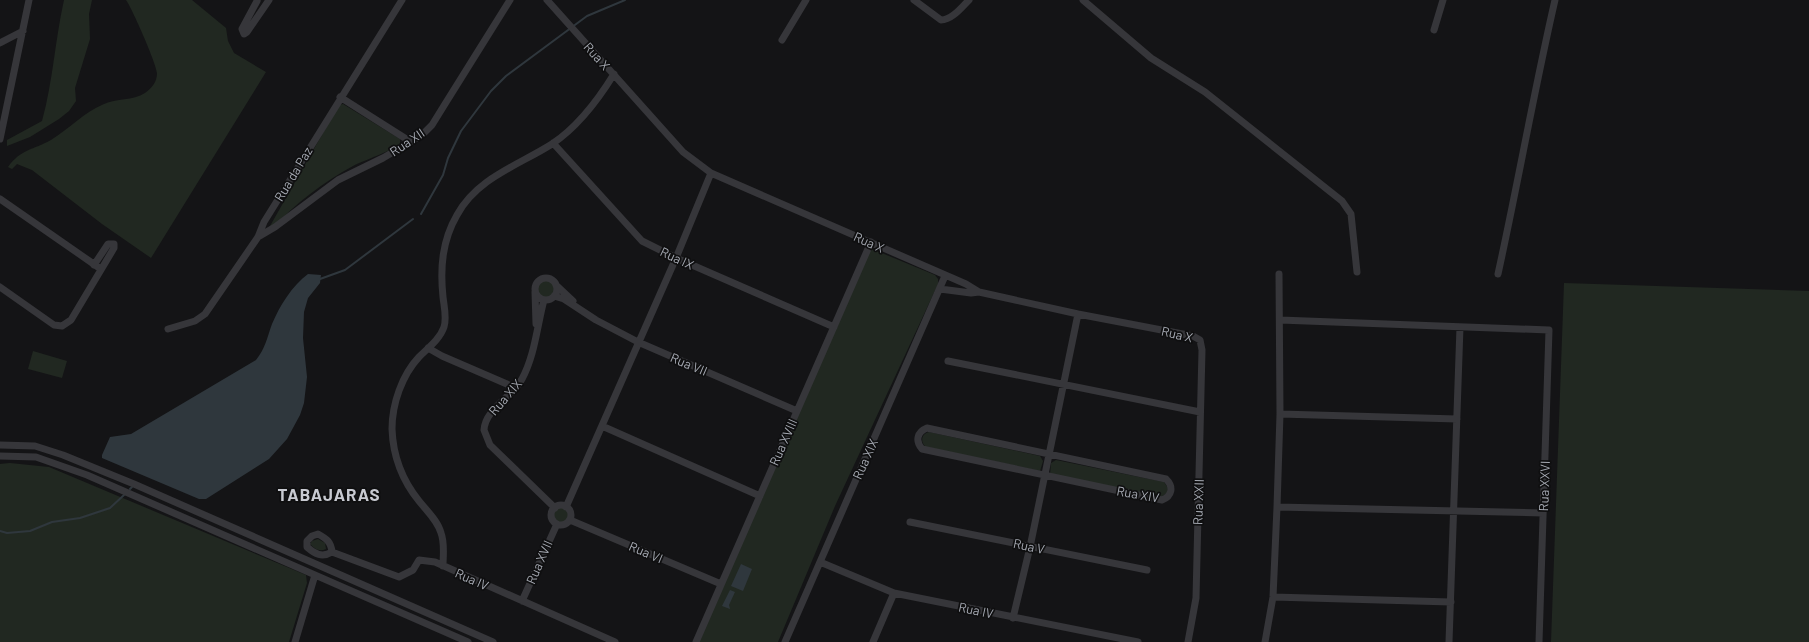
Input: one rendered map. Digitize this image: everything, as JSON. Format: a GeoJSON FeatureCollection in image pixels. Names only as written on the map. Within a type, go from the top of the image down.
{"type":"FeatureCollection","features":[{"type":"Feature","properties":{"kind":"street"},"geometry":{"type":"LineString","coordinates":[[0,139],[29,0]]}},
{"type":"Feature","properties":{"kind":"street"},"geometry":{"type":"LineString","coordinates":[[264,7],[256,1],[242,29],[242,33],[247,32],[269,0]]}},
{"type":"Feature","properties":{"kind":"street","name":"Rua da Paz"},"geometry":{"type":"LineString","coordinates":[[168,329],[196,321],[205,314],[258,237],[264,222],[340,97],[402,0]]}},
{"type":"Feature","properties":{"kind":"street","name":"Rua XII"},"geometry":{"type":"LineString","coordinates":[[258,237],[275,228],[338,180],[422,135],[432,124],[510,0]]}},
{"type":"Feature","properties":{"kind":"street","name":"Rua X"},"geometry":{"type":"LineString","coordinates":[[547,0],[683,152],[711,173],[871,242],[979,292],[1078,314],[1197,337],[1202,344],[1202,362]]}},
{"type":"Feature","properties":{"kind":"street"},"geometry":{"type":"LineString","coordinates":[[782,40],[806,0]]}},
{"type":"Feature","properties":{"kind":"street"},"geometry":{"type":"LineString","coordinates":[[914,0],[938,18],[945,20],[969,0]]}},
{"type":"Feature","properties":{"kind":"street"},"geometry":{"type":"LineString","coordinates":[[1083,0],[1151,58],[1205,92],[1342,201],[1351,214],[1357,272]]}},
{"type":"Feature","properties":{"kind":"street"},"geometry":{"type":"LineString","coordinates":[[1434,30],[1443,0]]}},
{"type":"Feature","properties":{"kind":"street"},"geometry":{"type":"LineString","coordinates":[[1498,274],[1514,203],[1528,122],[1555,0]]}},
{"type":"Feature","properties":{"kind":"street"},"geometry":{"type":"LineString","coordinates":[[0,43],[23,31]]}},
{"type":"Feature","properties":{"kind":"street"},"geometry":{"type":"LineString","coordinates":[[443,566],[442,533],[402,476],[392,438],[392,420],[401,386],[410,369],[442,331],[445,323],[442,266],[443,253],[449,232],[457,215],[471,196],[484,183],[553,143],[582,118],[600,97],[614,74]]}},
{"type":"Feature","properties":{"kind":"street"},"geometry":{"type":"LineString","coordinates":[[340,97],[411,142]]}},
{"type":"Feature","properties":{"kind":"street","name":"Rua IX"},"geometry":{"type":"LineString","coordinates":[[553,143],[636,236],[676,258],[834,327]]}},
{"type":"Feature","properties":{"kind":"street"},"geometry":{"type":"LineString","coordinates":[[566,507],[676,258],[711,173]]}},
{"type":"Feature","properties":{"kind":"street"},"geometry":{"type":"LineString","coordinates":[[0,199],[101,269]]}},
{"type":"Feature","properties":{"kind":"street","name":"Rua XVIII"},"geometry":{"type":"LineString","coordinates":[[696,642],[871,242]]}},
{"type":"Feature","properties":{"kind":"street"},"geometry":{"type":"LineString","coordinates":[[0,287],[54,325],[62,326],[71,320],[114,248],[112,243],[108,244],[94,265]]}},
{"type":"Feature","properties":{"kind":"street"},"geometry":{"type":"LineString","coordinates":[[1265,642],[1273,597],[1278,507],[1280,414],[1279,274]]}},
{"type":"Feature","properties":{"kind":"street","name":"Rua XIX"},"geometry":{"type":"LineString","coordinates":[[785,642],[945,276]]}},
{"type":"Feature","properties":{"kind":"street"},"geometry":{"type":"LineString","coordinates":[[543,278],[552,280],[584,312],[564,299],[554,296],[544,300],[539,297],[535,291],[537,282],[543,278]]}},
{"type":"Feature","properties":{"kind":"street"},"geometry":{"type":"LineString","coordinates":[[554,296],[556,285]]}},
{"type":"Feature","properties":{"kind":"street"},"geometry":{"type":"LineString","coordinates":[[940,289],[971,293],[979,292]]}},
{"type":"Feature","properties":{"kind":"street","name":"Rua XIX"},"geometry":{"type":"LineString","coordinates":[[535,291],[537,330]]}},
{"type":"Feature","properties":{"kind":"street","name":"Rua XIX"},"geometry":{"type":"LineString","coordinates":[[544,300],[530,361],[516,388],[488,417],[484,426],[484,434],[490,444],[555,508]]}},
{"type":"Feature","properties":{"kind":"street","name":"Rua VII"},"geometry":{"type":"LineString","coordinates":[[584,312],[638,342],[797,411]]}},
{"type":"Feature","properties":{"kind":"street"},"geometry":{"type":"LineString","coordinates":[[1013,618],[1050,454],[1078,314]]}},
{"type":"Feature","properties":{"kind":"street"},"geometry":{"type":"LineString","coordinates":[[1280,320],[1460,327],[1449,642]]}},
{"type":"Feature","properties":{"kind":"street","name":"Rua XXVI"},"geometry":{"type":"LineString","coordinates":[[1460,327],[1549,330],[1539,642]]}},
{"type":"Feature","properties":{"kind":"street"},"geometry":{"type":"LineString","coordinates":[[428,348],[442,356],[516,388]]}},
{"type":"Feature","properties":{"kind":"street"},"geometry":{"type":"LineString","coordinates":[[948,361],[1200,412]]}},
{"type":"Feature","properties":{"kind":"street","name":"Rua XXII"},"geometry":{"type":"LineString","coordinates":[[1188,642],[1196,598],[1202,362]]}},
{"type":"Feature","properties":{"kind":"street"},"geometry":{"type":"LineString","coordinates":[[1280,414],[1456,419]]}},
{"type":"Feature","properties":{"kind":"street"},"geometry":{"type":"LineString","coordinates":[[602,426],[760,496]]}},
{"type":"Feature","properties":{"kind":"street","name":"Rua XIV"},"geometry":{"type":"LineString","coordinates":[[927,428],[1050,454],[1166,479],[1170,483],[1171,491],[1169,496],[1162,500],[922,449],[918,442],[918,437],[923,430],[927,428]]}},
{"type":"Feature","properties":{"kind":"street"},"geometry":{"type":"LineString","coordinates":[[0,445],[35,446],[63,455],[493,642]]}},
{"type":"Feature","properties":{"kind":"street"},"geometry":{"type":"LineString","coordinates":[[60,464],[63,455]]}},
{"type":"Feature","properties":{"kind":"street"},"geometry":{"type":"LineString","coordinates":[[0,456],[36,457],[60,464],[468,642]]}},
{"type":"Feature","properties":{"kind":"street"},"geometry":{"type":"LineString","coordinates":[[555,508],[561,506],[566,507],[571,514],[570,520]]}},
{"type":"Feature","properties":{"kind":"street"},"geometry":{"type":"LineString","coordinates":[[1278,507],[1543,513]]}},
{"type":"Feature","properties":{"kind":"street","name":"Rua XVII"},"geometry":{"type":"LineString","coordinates":[[555,508],[552,516],[557,524]]}},
{"type":"Feature","properties":{"kind":"street","name":"Rua XVII"},"geometry":{"type":"LineString","coordinates":[[557,524],[566,524],[570,520]]}},
{"type":"Feature","properties":{"kind":"street","name":"Rua VI"},"geometry":{"type":"LineString","coordinates":[[570,520],[721,584]]}},
{"type":"Feature","properties":{"kind":"street","name":"Rua V"},"geometry":{"type":"LineString","coordinates":[[910,522],[1147,570]]}},
{"type":"Feature","properties":{"kind":"street","name":"Rua XVII"},"geometry":{"type":"LineString","coordinates":[[522,601],[557,524]]}},
{"type":"Feature","properties":{"kind":"street","name":"Rua IV"},"geometry":{"type":"LineString","coordinates":[[332,552],[399,577],[413,570],[419,560],[432,561],[615,642]]}},
{"type":"Feature","properties":{"kind":"street"},"geometry":{"type":"LineString","coordinates":[[295,567],[299,557]]}},
{"type":"Feature","properties":{"kind":"street","name":"Rua IV"},"geometry":{"type":"LineString","coordinates":[[820,562],[894,593],[1120,640],[1138,642]]}},
{"type":"Feature","properties":{"kind":"street"},"geometry":{"type":"LineString","coordinates":[[322,579],[326,569]]}},
{"type":"Feature","properties":{"kind":"street"},"geometry":{"type":"LineString","coordinates":[[295,642],[315,576]]}},
{"type":"Feature","properties":{"kind":"street"},"geometry":{"type":"LineString","coordinates":[[873,642],[894,593]]}},
{"type":"Feature","properties":{"kind":"street"},"geometry":{"type":"LineString","coordinates":[[1273,597],[1451,602]]}},
{"type":"Feature","properties":{"kind":"shaded area"},"geometry":{"type":"Polygon","coordinates":[[[64,0],[92,0],[89,14],[90,39],[75,88],[76,101],[69,111],[59,119],[30,137],[7,146],[7,140],[42,121],[49,91],[64,0]]]}},
{"type":"Feature","properties":{"kind":"shaded area"},"geometry":{"type":"Polygon","coordinates":[[[126,0],[192,0],[226,28],[228,41],[234,53],[266,72],[151,258],[102,224],[32,170],[17,164],[12,169],[8,167],[23,153],[51,140],[97,107],[109,102],[140,96],[152,87],[157,76],[156,68],[144,36],[126,0]]]}},
{"type":"Feature","properties":{"kind":"shaded area"},"geometry":{"type":"Polygon","coordinates":[[[343,104],[400,139],[400,144],[353,166],[331,179],[301,201],[273,227],[270,226],[339,105],[343,104]]]}},
{"type":"Feature","properties":{"kind":"shaded area"},"geometry":{"type":"Polygon","coordinates":[[[872,249],[935,275],[938,279],[938,284],[835,506],[778,642],[698,642],[870,250],[872,249]]]}},
{"type":"Feature","properties":{"kind":"shaded area"},"geometry":{"type":"Polygon","coordinates":[[[308,274],[321,275],[320,283],[308,298],[304,312],[303,338],[307,377],[304,403],[300,415],[287,439],[269,459],[206,499],[199,499],[102,458],[110,437],[131,434],[256,360],[264,347],[272,324],[283,303],[297,284],[308,274]]]}},
{"type":"Feature","properties":{"kind":"shaded area"},"geometry":{"type":"Polygon","coordinates":[[[546,280],[552,283],[555,289],[552,295],[546,298],[540,295],[537,289],[540,283],[546,280]]]}},
{"type":"Feature","properties":{"kind":"shaded area"},"geometry":{"type":"Polygon","coordinates":[[[1564,283],[1809,291],[1809,642],[1551,642],[1564,283]]]}},
{"type":"Feature","properties":{"kind":"shaded area"},"geometry":{"type":"Polygon","coordinates":[[[33,351],[67,361],[62,378],[28,369],[33,351]]]}},
{"type":"Feature","properties":{"kind":"shaded area"},"geometry":{"type":"Polygon","coordinates":[[[929,432],[1040,456],[1043,461],[1040,471],[926,447],[922,441],[922,438],[924,434],[929,432]]]}},
{"type":"Feature","properties":{"kind":"shaded area"},"geometry":{"type":"Polygon","coordinates":[[[1056,460],[1164,482],[1168,488],[1167,493],[1161,497],[1050,475],[1051,463],[1056,460]]]}},
{"type":"Feature","properties":{"kind":"shaded area"},"geometry":{"type":"Polygon","coordinates":[[[10,463],[49,467],[306,575],[307,583],[289,642],[0,642],[0,464],[10,463]]]}},
{"type":"Feature","properties":{"kind":"shaded area"},"geometry":{"type":"Polygon","coordinates":[[[561,507],[567,509],[569,515],[567,521],[561,523],[555,521],[553,515],[555,509],[561,507]]]}},
{"type":"Feature","properties":{"kind":"shaded area"},"geometry":{"type":"Polygon","coordinates":[[[318,539],[325,543],[326,549],[317,550],[310,544],[312,541],[318,539]]]}},
{"type":"Feature","properties":{"kind":"shaded area"},"geometry":{"type":"Polygon","coordinates":[[[741,564],[752,569],[743,591],[731,586],[741,564]]]}},
{"type":"Feature","properties":{"kind":"shaded area"},"geometry":{"type":"Polygon","coordinates":[[[730,590],[735,592],[729,605],[730,609],[722,606],[730,590]]]}},
{"type":"Feature","properties":{"kind":"waterway"},"geometry":{"type":"LineString","coordinates":[[421,214],[443,175],[448,158],[461,131],[491,91],[506,76],[587,16],[625,0]]}},
{"type":"Feature","properties":{"kind":"waterway"},"geometry":{"type":"LineString","coordinates":[[320,279],[345,270],[413,219]]}},
{"type":"Feature","properties":{"kind":"waterway"},"geometry":{"type":"LineString","coordinates":[[0,531],[7,533],[30,531],[52,522],[80,518],[110,508],[124,495]]}},
{"type":"Feature","properties":{"kind":"district","name":"TABAJARAS"},"geometry":{"type":"Point","coordinates":[329,494]}}]}
